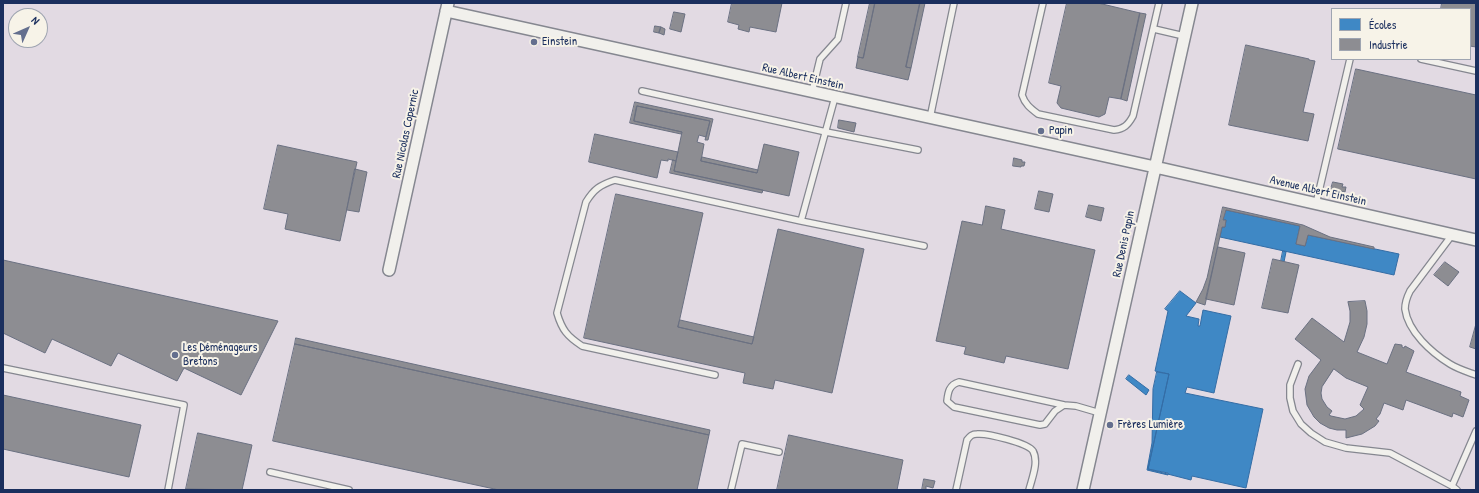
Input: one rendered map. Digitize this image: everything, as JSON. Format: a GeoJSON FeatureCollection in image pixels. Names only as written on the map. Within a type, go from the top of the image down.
{"type":"FeatureCollection","features":[{"type":"Feature","properties":{"kind":"street","name":"Rue Denis Papin"},"geometry":{"type":"LineString","coordinates":[[1083,490],[1154,167],[1192,3]]}},
{"type":"Feature","properties":{"kind":"street","name":"Rue Albert Einstein"},"geometry":{"type":"LineString","coordinates":[[447,7],[812,92],[1154,167]]}},
{"type":"Feature","properties":{"kind":"street","name":"Rue Nicolas Copernic"},"geometry":{"type":"LineString","coordinates":[[389,270],[447,7]]}},
{"type":"Feature","properties":{"kind":"street","name":"Avenue Albert Einstein"},"geometry":{"type":"LineString","coordinates":[[1154,167],[1476,240]]}},
{"type":"Feature","properties":{"kind":"lane"},"geometry":{"type":"LineString","coordinates":[[812,92],[820,59],[838,39],[846,3]]}},
{"type":"Feature","properties":{"kind":"lane"},"geometry":{"type":"LineString","coordinates":[[930,118],[954,3]]}},
{"type":"Feature","properties":{"kind":"lane"},"geometry":{"type":"LineString","coordinates":[[1043,3],[1022,95],[1029,108],[1038,114],[1114,130],[1121,129],[1128,124],[1133,116],[1159,3]]}},
{"type":"Feature","properties":{"kind":"lane"},"geometry":{"type":"LineString","coordinates":[[1154,29],[1184,36]]}},
{"type":"Feature","properties":{"kind":"lane"},"geometry":{"type":"LineString","coordinates":[[1316,204],[1350,60]]}},
{"type":"Feature","properties":{"kind":"lane"},"geometry":{"type":"LineString","coordinates":[[1426,60],[1476,71]]}},
{"type":"Feature","properties":{"kind":"lane"},"geometry":{"type":"LineString","coordinates":[[642,91],[826,132],[918,150]]}},
{"type":"Feature","properties":{"kind":"lane"},"geometry":{"type":"LineString","coordinates":[[801,221],[835,97]]}},
{"type":"Feature","properties":{"kind":"lane"},"geometry":{"type":"LineString","coordinates":[[715,375],[582,346],[570,338],[561,326],[557,313],[586,202],[592,192],[602,184],[614,180],[924,246]]}},
{"type":"Feature","properties":{"kind":"lane"},"geometry":{"type":"LineString","coordinates":[[1452,235],[1410,291],[1406,299],[1405,308],[1407,318],[1428,348],[1450,364],[1476,375]]}},
{"type":"Feature","properties":{"kind":"lane"},"geometry":{"type":"LineString","coordinates":[[1298,364],[1290,385],[1290,398],[1293,411],[1301,424],[1311,433],[1325,442],[1346,448],[1390,453],[1457,490]]}},
{"type":"Feature","properties":{"kind":"lane"},"geometry":{"type":"LineString","coordinates":[[3,368],[184,405],[168,490]]}},
{"type":"Feature","properties":{"kind":"lane"},"geometry":{"type":"LineString","coordinates":[[1064,405],[1056,411],[1045,424],[1040,425],[954,407],[947,401],[950,388],[959,382],[1064,405],[1076,406],[1100,413]]}},
{"type":"Feature","properties":{"kind":"lane"},"geometry":{"type":"LineString","coordinates":[[1452,486],[1476,431]]}},
{"type":"Feature","properties":{"kind":"lane"},"geometry":{"type":"LineString","coordinates":[[956,490],[967,440],[971,435],[976,434],[988,434],[1028,445],[1032,450],[1036,461],[1029,490]]}},
{"type":"Feature","properties":{"kind":"lane"},"geometry":{"type":"LineString","coordinates":[[731,490],[742,444],[779,452]]}},
{"type":"Feature","properties":{"kind":"lane"},"geometry":{"type":"LineString","coordinates":[[270,472],[350,490]]}},
{"type":"Feature","properties":{"kind":"shaded area"},"geometry":{"type":"Polygon","coordinates":[[[3,3],[1476,3],[1476,490],[3,490],[3,3]]]}},
{"type":"Feature","properties":{"kind":"building: Écoles"},"geometry":{"type":"Polygon","coordinates":[[[1226,210],[1300,226],[1296,244],[1305,246],[1308,235],[1399,254],[1394,275],[1220,237],[1222,227],[1225,227],[1226,220],[1223,220],[1226,210]]]}},
{"type":"Feature","properties":{"kind":"building: Écoles"},"geometry":{"type":"Polygon","coordinates":[[[1283,251],[1286,252],[1284,262],[1281,261],[1283,251]]]}},
{"type":"Feature","properties":{"kind":"building: Écoles"},"geometry":{"type":"Polygon","coordinates":[[[1180,291],[1196,303],[1186,316],[1199,319],[1198,326],[1200,326],[1203,310],[1231,316],[1214,393],[1187,387],[1185,393],[1263,409],[1246,488],[1192,476],[1191,480],[1148,469],[1169,374],[1155,371],[1168,311],[1165,309],[1180,291]]]}},
{"type":"Feature","properties":{"kind":"building: Écoles"},"geometry":{"type":"Polygon","coordinates":[[[1157,372],[1169,374],[1148,469],[1168,473],[1168,475],[1147,470],[1152,443],[1153,389],[1157,372]]]}},
{"type":"Feature","properties":{"kind":"building: Écoles"},"geometry":{"type":"Polygon","coordinates":[[[1129,375],[1149,390],[1146,395],[1126,379],[1129,375]]]}},
{"type":"Feature","properties":{"kind":"building: Industrie"},"geometry":{"type":"Polygon","coordinates":[[[732,3],[782,3],[776,32],[750,27],[749,32],[738,29],[739,25],[728,22],[732,3]]]}},
{"type":"Feature","properties":{"kind":"building: Industrie"},"geometry":{"type":"Polygon","coordinates":[[[870,3],[875,3],[863,58],[858,57],[870,3]]]}},
{"type":"Feature","properties":{"kind":"building: Industrie"},"geometry":{"type":"Polygon","coordinates":[[[875,3],[920,3],[906,67],[911,68],[908,80],[856,68],[858,57],[863,58],[875,3]]]}},
{"type":"Feature","properties":{"kind":"building: Industrie"},"geometry":{"type":"Polygon","coordinates":[[[920,3],[925,3],[911,68],[906,67],[920,3]]]}},
{"type":"Feature","properties":{"kind":"building: Industrie"},"geometry":{"type":"Polygon","coordinates":[[[1067,3],[1098,3],[1140,13],[1121,99],[1109,97],[1105,114],[1099,117],[1061,108],[1057,103],[1061,86],[1049,83],[1067,3]]]}},
{"type":"Feature","properties":{"kind":"building: Industrie"},"geometry":{"type":"Polygon","coordinates":[[[1442,3],[1476,3],[1476,47],[1471,46],[1471,8],[1441,8],[1442,3]]]}},
{"type":"Feature","properties":{"kind":"building: Industrie"},"geometry":{"type":"Polygon","coordinates":[[[674,12],[685,14],[681,32],[670,29],[674,12]]]}},
{"type":"Feature","properties":{"kind":"building: Industrie"},"geometry":{"type":"Polygon","coordinates":[[[1140,13],[1146,14],[1127,101],[1121,99],[1140,13]]]}},
{"type":"Feature","properties":{"kind":"building: Industrie"},"geometry":{"type":"Polygon","coordinates":[[[655,26],[661,27],[659,33],[654,32],[655,26]]]}},
{"type":"Feature","properties":{"kind":"building: Industrie"},"geometry":{"type":"Polygon","coordinates":[[[661,27],[665,29],[664,35],[659,33],[661,27]]]}},
{"type":"Feature","properties":{"kind":"building: Industrie"},"geometry":{"type":"Polygon","coordinates":[[[1246,45],[1315,61],[1303,112],[1314,114],[1308,141],[1229,125],[1246,45]]]}},
{"type":"Feature","properties":{"kind":"building: Industrie"},"geometry":{"type":"Polygon","coordinates":[[[1356,69],[1476,95],[1476,179],[1338,149],[1356,69]]]}},
{"type":"Feature","properties":{"kind":"building: Industrie"},"geometry":{"type":"Polygon","coordinates":[[[635,102],[713,119],[708,140],[705,140],[710,121],[637,106],[634,121],[682,132],[681,134],[630,123],[635,102]]]}},
{"type":"Feature","properties":{"kind":"building: Industrie"},"geometry":{"type":"Polygon","coordinates":[[[637,106],[710,121],[706,137],[699,135],[697,142],[704,144],[701,161],[757,173],[764,144],[799,152],[789,196],[674,171],[682,132],[634,121],[637,106]]]}},
{"type":"Feature","properties":{"kind":"building: Industrie"},"geometry":{"type":"Polygon","coordinates":[[[839,120],[856,123],[854,132],[838,128],[839,120]]]}},
{"type":"Feature","properties":{"kind":"building: Industrie"},"geometry":{"type":"Polygon","coordinates":[[[595,134],[678,152],[676,161],[668,159],[668,161],[661,160],[657,178],[589,162],[595,134]]]}},
{"type":"Feature","properties":{"kind":"building: Industrie"},"geometry":{"type":"Polygon","coordinates":[[[278,145],[357,162],[340,241],[285,229],[288,214],[264,209],[278,145]]]}},
{"type":"Feature","properties":{"kind":"building: Industrie"},"geometry":{"type":"Polygon","coordinates":[[[702,157],[758,170],[757,173],[701,161],[702,157]]]}},
{"type":"Feature","properties":{"kind":"building: Industrie"},"geometry":{"type":"Polygon","coordinates":[[[1014,158],[1025,162],[1024,166],[1013,166],[1014,158]]]}},
{"type":"Feature","properties":{"kind":"building: Industrie"},"geometry":{"type":"Polygon","coordinates":[[[673,160],[676,161],[674,171],[763,190],[762,193],[670,173],[673,160]]]}},
{"type":"Feature","properties":{"kind":"building: Industrie"},"geometry":{"type":"Polygon","coordinates":[[[355,169],[367,172],[359,212],[347,210],[355,169]]]}},
{"type":"Feature","properties":{"kind":"building: Industrie"},"geometry":{"type":"Polygon","coordinates":[[[1333,182],[1343,184],[1342,187],[1346,187],[1345,192],[1331,189],[1333,182]]]}},
{"type":"Feature","properties":{"kind":"building: Industrie"},"geometry":{"type":"Polygon","coordinates":[[[1039,191],[1053,194],[1049,212],[1035,209],[1039,191]]]}},
{"type":"Feature","properties":{"kind":"building: Industrie"},"geometry":{"type":"Polygon","coordinates":[[[616,194],[703,213],[678,327],[752,344],[778,229],[864,249],[832,393],[775,380],[773,389],[743,383],[745,373],[584,338],[616,194]]]}},
{"type":"Feature","properties":{"kind":"building: Industrie"},"geometry":{"type":"Polygon","coordinates":[[[1089,205],[1104,208],[1101,221],[1086,217],[1089,205]]]}},
{"type":"Feature","properties":{"kind":"building: Industrie"},"geometry":{"type":"Polygon","coordinates":[[[986,206],[1005,210],[1001,229],[1095,250],[1068,369],[1006,356],[1004,363],[964,354],[966,347],[936,341],[962,221],[982,225],[986,206]]]}},
{"type":"Feature","properties":{"kind":"building: Industrie"},"geometry":{"type":"Polygon","coordinates":[[[1223,207],[1303,225],[1330,237],[1374,247],[1374,249],[1308,235],[1305,246],[1296,244],[1300,226],[1226,210],[1223,220],[1226,220],[1225,227],[1222,227],[1205,305],[1196,302],[1207,278],[1223,207]]]}},
{"type":"Feature","properties":{"kind":"building: Industrie"},"geometry":{"type":"Polygon","coordinates":[[[1218,247],[1245,253],[1234,305],[1206,299],[1218,247]]]}},
{"type":"Feature","properties":{"kind":"building: Industrie"},"geometry":{"type":"Polygon","coordinates":[[[1273,259],[1299,265],[1288,313],[1262,308],[1273,259]]]}},
{"type":"Feature","properties":{"kind":"building: Industrie"},"geometry":{"type":"Polygon","coordinates":[[[3,260],[278,321],[241,395],[184,368],[177,381],[118,353],[111,366],[52,339],[45,353],[3,333],[3,260]]]}},
{"type":"Feature","properties":{"kind":"building: Industrie"},"geometry":{"type":"Polygon","coordinates":[[[1445,262],[1459,272],[1448,286],[1434,275],[1445,262]]]}},
{"type":"Feature","properties":{"kind":"building: Industrie"},"geometry":{"type":"Polygon","coordinates":[[[1365,301],[1367,311],[1367,324],[1364,337],[1357,352],[1387,364],[1395,344],[1402,345],[1404,348],[1405,346],[1414,351],[1406,372],[1461,392],[1460,396],[1469,400],[1463,417],[1453,413],[1452,417],[1406,400],[1403,410],[1384,403],[1380,414],[1376,419],[1379,421],[1375,426],[1362,434],[1346,438],[1346,430],[1329,428],[1320,423],[1314,417],[1307,405],[1305,389],[1309,376],[1321,360],[1295,339],[1312,318],[1344,342],[1350,322],[1348,302],[1365,301]],[[1334,369],[1322,387],[1321,393],[1322,399],[1327,407],[1332,411],[1329,415],[1345,419],[1356,416],[1364,409],[1360,405],[1368,387],[1346,378],[1334,369]]]}},
{"type":"Feature","properties":{"kind":"building: Industrie"},"geometry":{"type":"Polygon","coordinates":[[[680,320],[754,337],[752,344],[678,327],[680,320]]]}},
{"type":"Feature","properties":{"kind":"building: Industrie"},"geometry":{"type":"Polygon","coordinates":[[[1476,324],[1476,349],[1470,347],[1476,324]]]}},
{"type":"Feature","properties":{"kind":"building: Industrie"},"geometry":{"type":"Polygon","coordinates":[[[296,338],[710,430],[709,435],[295,344],[296,338]]]}},
{"type":"Feature","properties":{"kind":"building: Industrie"},"geometry":{"type":"Polygon","coordinates":[[[295,344],[709,435],[697,490],[499,490],[273,441],[295,344]]]}},
{"type":"Feature","properties":{"kind":"building: Industrie"},"geometry":{"type":"Polygon","coordinates":[[[3,395],[141,425],[129,477],[3,449],[3,395]]]}},
{"type":"Feature","properties":{"kind":"building: Industrie"},"geometry":{"type":"Polygon","coordinates":[[[198,433],[252,445],[242,490],[186,489],[198,433]]]}},
{"type":"Feature","properties":{"kind":"building: Industrie"},"geometry":{"type":"Polygon","coordinates":[[[789,435],[903,460],[897,490],[777,490],[789,435]]]}},
{"type":"Feature","properties":{"kind":"building: Industrie"},"geometry":{"type":"Polygon","coordinates":[[[924,479],[935,481],[933,488],[926,486],[926,490],[922,490],[924,479]]]}},
{"type":"Feature","properties":{"kind":"place","name":"Einstein"},"geometry":{"type":"Point","coordinates":[534,42]}},
{"type":"Feature","properties":{"kind":"place","name":"Papin"},"geometry":{"type":"Point","coordinates":[1041,131]}},
{"type":"Feature","properties":{"kind":"place","name":"Les Déménageurs Bretons"},"geometry":{"type":"Point","coordinates":[175,355]}},
{"type":"Feature","properties":{"kind":"place","name":"Frères Lumière"},"geometry":{"type":"Point","coordinates":[1110,425]}}]}
